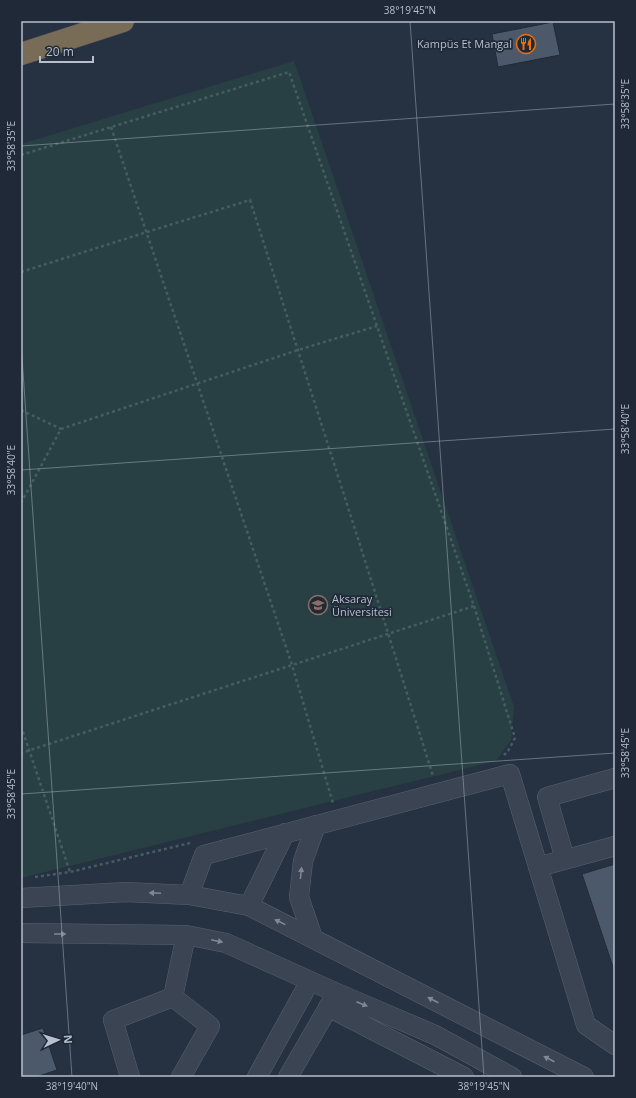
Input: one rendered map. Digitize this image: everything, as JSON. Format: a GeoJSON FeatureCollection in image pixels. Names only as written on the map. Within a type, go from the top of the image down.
{"type":"FeatureCollection","features":[{"type":"Feature","properties":{"kind":"highway"},"geometry":{"type":"LineString","coordinates":[[21,54],[123,21]]}},
{"type":"Feature","properties":{"kind":"street"},"geometry":{"type":"LineString","coordinates":[[190,895],[204,855],[510,774],[586,1025],[615,1046]]}},
{"type":"Feature","properties":{"kind":"street"},"geometry":{"type":"LineString","coordinates":[[565,859],[547,797],[615,778]]}},
{"type":"Feature","properties":{"kind":"street"},"geometry":{"type":"LineString","coordinates":[[312,938],[299,897],[303,861],[316,825]]}},
{"type":"Feature","properties":{"kind":"street"},"geometry":{"type":"LineString","coordinates":[[249,906],[285,833]]}},
{"type":"Feature","properties":{"kind":"street"},"geometry":{"type":"LineString","coordinates":[[538,867],[615,846]]}},
{"type":"Feature","properties":{"kind":"street"},"geometry":{"type":"LineString","coordinates":[[21,898],[126,892],[190,895],[249,906],[584,1077]]}},
{"type":"Feature","properties":{"kind":"street"},"geometry":{"type":"LineString","coordinates":[[21,933],[186,935],[226,943],[310,981],[332,1000],[464,1077]]}},
{"type":"Feature","properties":{"kind":"street"},"geometry":{"type":"LineString","coordinates":[[173,997],[186,935]]}},
{"type":"Feature","properties":{"kind":"street"},"geometry":{"type":"LineString","coordinates":[[257,1077],[310,981]]}},
{"type":"Feature","properties":{"kind":"street"},"geometry":{"type":"LineString","coordinates":[[130,1077],[114,1020],[173,997]]}},
{"type":"Feature","properties":{"kind":"street"},"geometry":{"type":"LineString","coordinates":[[173,997],[210,1026],[181,1077]]}},
{"type":"Feature","properties":{"kind":"street"},"geometry":{"type":"LineString","coordinates":[[288,1077],[332,1000]]}},
{"type":"Feature","properties":{"kind":"street"},"geometry":{"type":"LineString","coordinates":[[332,1000],[435,1035],[512,1077]]}},
{"type":"Feature","properties":{"kind":"path"},"geometry":{"type":"LineString","coordinates":[[21,155],[289,72],[474,606],[515,738],[507,753],[500,756]]}},
{"type":"Feature","properties":{"kind":"path"},"geometry":{"type":"LineString","coordinates":[[112,127],[292,665],[334,807]]}},
{"type":"Feature","properties":{"kind":"path"},"geometry":{"type":"LineString","coordinates":[[21,272],[250,200],[435,782]]}},
{"type":"Feature","properties":{"kind":"path"},"geometry":{"type":"LineString","coordinates":[[21,503],[62,429],[298,350],[377,326]]}},
{"type":"Feature","properties":{"kind":"path"},"geometry":{"type":"LineString","coordinates":[[21,410],[62,429]]}},
{"type":"Feature","properties":{"kind":"path"},"geometry":{"type":"LineString","coordinates":[[21,752],[474,606]]}},
{"type":"Feature","properties":{"kind":"path"},"geometry":{"type":"LineString","coordinates":[[21,726],[70,872]]}},
{"type":"Feature","properties":{"kind":"path"},"geometry":{"type":"LineString","coordinates":[[28,878],[70,872],[191,843]]}},
{"type":"Feature","properties":{"kind":"green space"},"geometry":{"type":"Polygon","coordinates":[[[294,61],[514,707],[511,740],[496,761],[21,878],[21,144],[294,61]]]}},
{"type":"Feature","properties":{"kind":"building"},"geometry":{"type":"Polygon","coordinates":[[[553,22],[560,55],[498,67],[492,34],[553,22]]]}},
{"type":"Feature","properties":{"kind":"building"},"geometry":{"type":"Polygon","coordinates":[[[615,864],[615,973],[582,874],[615,864]]]}},
{"type":"Feature","properties":{"kind":"building"},"geometry":{"type":"Polygon","coordinates":[[[43,1028],[57,1070],[36,1077],[21,1077],[21,1035],[43,1028]]]}},
{"type":"Feature","properties":{"kind":"place","name":"Kampüs Et Mangal"},"geometry":{"type":"Point","coordinates":[526,44]}},
{"type":"Feature","properties":{"kind":"place","name":"Aksaray Üniversitesi"},"geometry":{"type":"Point","coordinates":[318,605]}}]}
